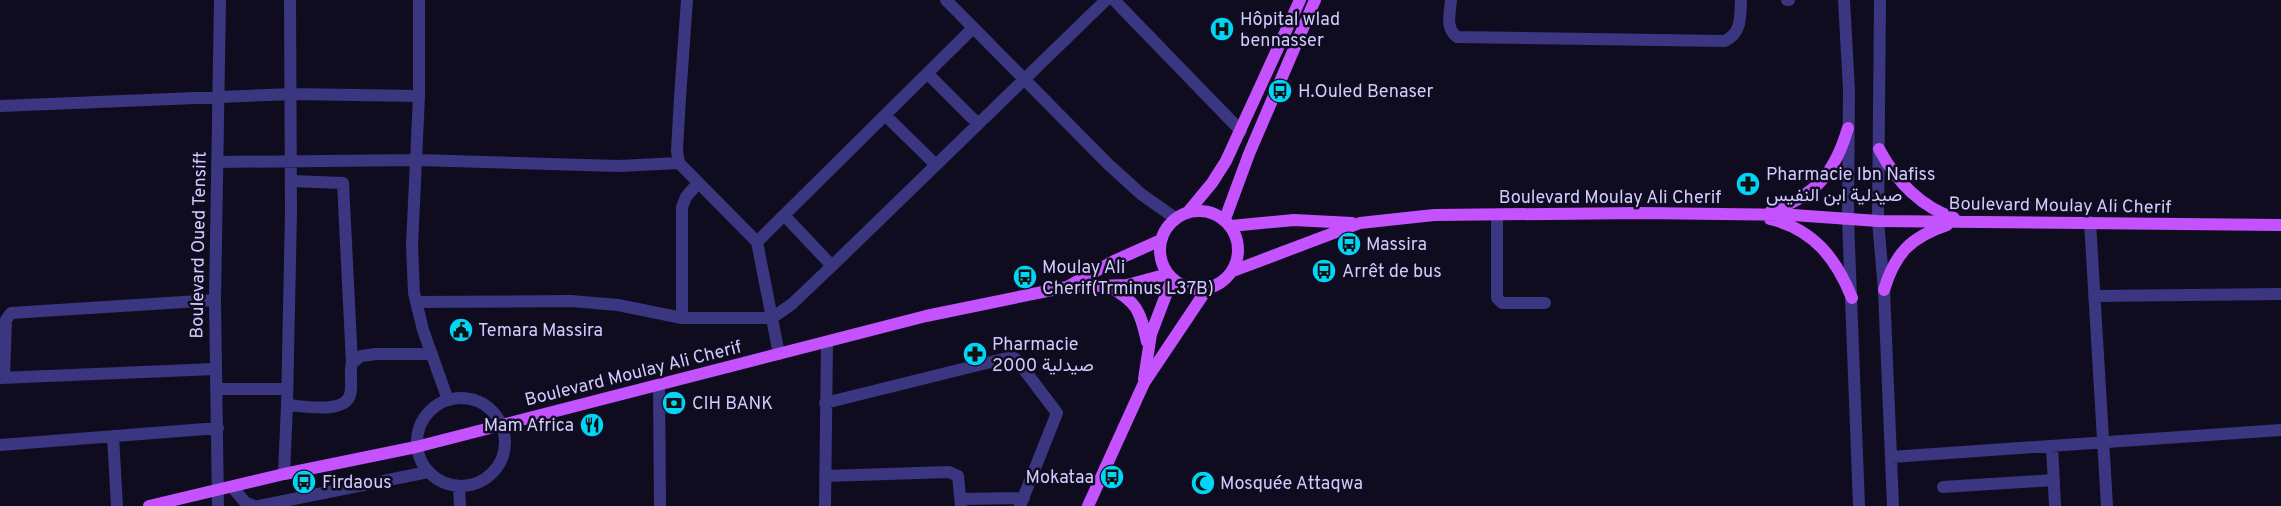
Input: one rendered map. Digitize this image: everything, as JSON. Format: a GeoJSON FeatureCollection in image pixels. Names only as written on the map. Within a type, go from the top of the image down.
{"type":"FeatureCollection","features":[{"type":"Feature","properties":{"kind":"main road"},"geometry":{"type":"LineString","coordinates":[[1188,212],[1212,183],[1241,131],[1300,0]]}},
{"type":"Feature","properties":{"kind":"main road"},"geometry":{"type":"LineString","coordinates":[[1228,223],[1252,146],[1315,0]]}},
{"type":"Feature","properties":{"kind":"main road"},"geometry":{"type":"LineString","coordinates":[[1742,214],[1767,213],[1782,208],[1812,191],[1829,173],[1841,152],[1848,128]]}},
{"type":"Feature","properties":{"kind":"main road"},"geometry":{"type":"LineString","coordinates":[[1879,149],[1888,166],[1913,195],[1937,211],[1964,221]]}},
{"type":"Feature","properties":{"kind":"main road"},"geometry":{"type":"LineString","coordinates":[[1209,211],[1228,223],[1239,245],[1239,253],[1233,271],[1226,279],[1207,289],[1197,289],[1183,286],[1170,276],[1160,256],[1161,240],[1169,224],[1175,218],[1188,212],[1209,211]]}},
{"type":"Feature","properties":{"kind":"main road","name":"Boulevard Moulay Ali Cherif"},"geometry":{"type":"LineString","coordinates":[[1228,223],[1294,220],[1360,223],[1434,215],[1742,214],[1755,216],[1793,215],[1878,221],[2281,225]]}},
{"type":"Feature","properties":{"kind":"main road"},"geometry":{"type":"LineString","coordinates":[[1755,216],[1781,222],[1812,239],[1826,251],[1842,273],[1852,298]]}},
{"type":"Feature","properties":{"kind":"main road"},"geometry":{"type":"LineString","coordinates":[[1884,290],[1889,271],[1899,255],[1912,241],[1929,231],[1964,221]]}},
{"type":"Feature","properties":{"kind":"main road","name":"Boulevard Moulay Ali Cherif"},"geometry":{"type":"LineString","coordinates":[[1233,271],[1360,223]]}},
{"type":"Feature","properties":{"kind":"main road","name":"Boulevard Moulay Ali Cherif"},"geometry":{"type":"LineString","coordinates":[[1068,287],[1114,261],[1161,240]]}},
{"type":"Feature","properties":{"kind":"main road"},"geometry":{"type":"LineString","coordinates":[[1144,383],[1148,347],[1170,276]]}},
{"type":"Feature","properties":{"kind":"main road","name":"Boulevard Moulay Ali Cherif"},"geometry":{"type":"LineString","coordinates":[[149,506],[233,488],[284,474],[416,447],[926,316],[1068,287],[1108,286],[1170,276]]}},
{"type":"Feature","properties":{"kind":"main road"},"geometry":{"type":"LineString","coordinates":[[1108,286],[1128,297],[1139,310],[1148,347]]}},
{"type":"Feature","properties":{"kind":"main road"},"geometry":{"type":"LineString","coordinates":[[1088,506],[1144,383],[1207,289]]}},
{"type":"Feature","properties":{"kind":"street","name":"Boulevard Oued Tensift"},"geometry":{"type":"LineString","coordinates":[[218,506],[218,428],[214,300],[220,0]]}},
{"type":"Feature","properties":{"kind":"street"},"geometry":{"type":"LineString","coordinates":[[284,474],[291,181],[290,0]]}},
{"type":"Feature","properties":{"kind":"street"},"geometry":{"type":"LineString","coordinates":[[419,0],[418,160],[412,246],[416,302],[448,400]]}},
{"type":"Feature","properties":{"kind":"street"},"geometry":{"type":"LineString","coordinates":[[687,0],[677,151],[679,163],[697,184],[757,242],[779,354]]}},
{"type":"Feature","properties":{"kind":"street"},"geometry":{"type":"LineString","coordinates":[[946,0],[1114,170],[1141,194],[1175,218]]}},
{"type":"Feature","properties":{"kind":"street"},"geometry":{"type":"LineString","coordinates":[[416,302],[571,301],[618,305],[682,318],[772,318],[792,304],[832,266],[1106,0]]}},
{"type":"Feature","properties":{"kind":"street"},"geometry":{"type":"LineString","coordinates":[[1114,0],[1241,131]]}},
{"type":"Feature","properties":{"kind":"street"},"geometry":{"type":"LineString","coordinates":[[1451,0],[1448,25],[1452,34],[1457,37],[1725,41],[1734,36],[1739,28],[1741,0]]}},
{"type":"Feature","properties":{"kind":"street"},"geometry":{"type":"LineString","coordinates":[[1844,0],[1848,90],[1848,219],[1859,506]]}},
{"type":"Feature","properties":{"kind":"street"},"geometry":{"type":"LineString","coordinates":[[1880,0],[1878,221],[1884,290],[1893,506]]}},
{"type":"Feature","properties":{"kind":"street"},"geometry":{"type":"LineString","coordinates":[[757,242],[973,28]]}},
{"type":"Feature","properties":{"kind":"street"},"geometry":{"type":"LineString","coordinates":[[928,74],[978,124]]}},
{"type":"Feature","properties":{"kind":"street"},"geometry":{"type":"LineString","coordinates":[[0,106],[291,94],[419,96]]}},
{"type":"Feature","properties":{"kind":"street"},"geometry":{"type":"LineString","coordinates":[[885,115],[935,164]]}},
{"type":"Feature","properties":{"kind":"street"},"geometry":{"type":"LineString","coordinates":[[217,162],[418,160],[618,166],[679,163]]}},
{"type":"Feature","properties":{"kind":"street"},"geometry":{"type":"LineString","coordinates":[[287,405],[335,408],[343,405],[351,393],[352,363],[343,183],[291,181]]}},
{"type":"Feature","properties":{"kind":"street"},"geometry":{"type":"LineString","coordinates":[[682,318],[682,207],[686,197],[697,184]]}},
{"type":"Feature","properties":{"kind":"street"},"geometry":{"type":"LineString","coordinates":[[784,215],[832,266]]}},
{"type":"Feature","properties":{"kind":"street"},"geometry":{"type":"LineString","coordinates":[[1497,215],[1497,298],[1502,303],[1545,303]]}},
{"type":"Feature","properties":{"kind":"street"},"geometry":{"type":"LineString","coordinates":[[2090,222],[2107,506]]}},
{"type":"Feature","properties":{"kind":"street"},"geometry":{"type":"LineString","coordinates":[[2094,296],[2281,294]]}},
{"type":"Feature","properties":{"kind":"street"},"geometry":{"type":"LineString","coordinates":[[214,300],[11,313],[6,320],[2,378],[215,369]]}},
{"type":"Feature","properties":{"kind":"street"},"geometry":{"type":"LineString","coordinates":[[825,506],[827,342]]}},
{"type":"Feature","properties":{"kind":"street"},"geometry":{"type":"LineString","coordinates":[[352,363],[361,356],[376,354],[432,354]]}},
{"type":"Feature","properties":{"kind":"street"},"geometry":{"type":"LineString","coordinates":[[825,403],[1010,357],[1016,359],[1056,413],[1022,502],[961,503],[958,476],[949,472],[825,476]]}},
{"type":"Feature","properties":{"kind":"street"},"geometry":{"type":"LineString","coordinates":[[659,385],[660,506]]}},
{"type":"Feature","properties":{"kind":"street"},"geometry":{"type":"LineString","coordinates":[[216,389],[287,389]]}},
{"type":"Feature","properties":{"kind":"street"},"geometry":{"type":"LineString","coordinates":[[464,398],[479,402],[492,411],[501,425],[505,437],[504,451],[499,464],[490,475],[479,483],[459,486],[438,481],[428,472],[420,460],[416,447],[418,431],[425,417],[435,406],[448,400],[464,398]]}},
{"type":"Feature","properties":{"kind":"street"},"geometry":{"type":"LineString","coordinates":[[0,445],[218,428]]}},
{"type":"Feature","properties":{"kind":"street"},"geometry":{"type":"LineString","coordinates":[[1891,457],[2281,430]]}},
{"type":"Feature","properties":{"kind":"street"},"geometry":{"type":"LineString","coordinates":[[113,436],[117,506]]}},
{"type":"Feature","properties":{"kind":"street"},"geometry":{"type":"LineString","coordinates":[[2052,446],[2055,506]]}},
{"type":"Feature","properties":{"kind":"street"},"geometry":{"type":"LineString","coordinates":[[259,506],[428,472]]}},
{"type":"Feature","properties":{"kind":"street"},"geometry":{"type":"LineString","coordinates":[[1943,487],[2054,480]]}},
{"type":"Feature","properties":{"kind":"street"},"geometry":{"type":"LineString","coordinates":[[459,486],[460,506]]}},
{"type":"Feature","properties":{"kind":"street"},"geometry":{"type":"LineString","coordinates":[[233,488],[245,502],[254,506]]}},
{"type":"Feature","properties":{"kind":"place","name":"Hôpital wlad bennasser"},"geometry":{"type":"Point","coordinates":[1222,29]}},
{"type":"Feature","properties":{"kind":"place","name":"H.Ouled Benaser"},"geometry":{"type":"Point","coordinates":[1280,91]}},
{"type":"Feature","properties":{"kind":"place","name":"Pharmacie Ibn Nafiss صيدلية ابن النفيس"},"geometry":{"type":"Point","coordinates":[1748,184]}},
{"type":"Feature","properties":{"kind":"place","name":"Massira"},"geometry":{"type":"Point","coordinates":[1349,244]}},
{"type":"Feature","properties":{"kind":"place","name":"Arrêt de bus"},"geometry":{"type":"Point","coordinates":[1324,271]}},
{"type":"Feature","properties":{"kind":"place","name":"Moulay Ali Cherif(Trminus L37B)"},"geometry":{"type":"Point","coordinates":[1025,277]}},
{"type":"Feature","properties":{"kind":"place","name":"Temara Massira"},"geometry":{"type":"Point","coordinates":[461,330]}},
{"type":"Feature","properties":{"kind":"place","name":"Pharmacie 2000 صيدلية"},"geometry":{"type":"Point","coordinates":[975,354]}},
{"type":"Feature","properties":{"kind":"place","name":"CIH BANK"},"geometry":{"type":"Point","coordinates":[674,403]}},
{"type":"Feature","properties":{"kind":"place","name":"Mam Africa"},"geometry":{"type":"Point","coordinates":[592,425]}},
{"type":"Feature","properties":{"kind":"place","name":"Mokataa"},"geometry":{"type":"Point","coordinates":[1112,477]}},
{"type":"Feature","properties":{"kind":"place","name":"Firdaous"},"geometry":{"type":"Point","coordinates":[304,482]}},
{"type":"Feature","properties":{"kind":"place","name":"Mosquée Attaqwa"},"geometry":{"type":"Point","coordinates":[1203,483]}}]}
